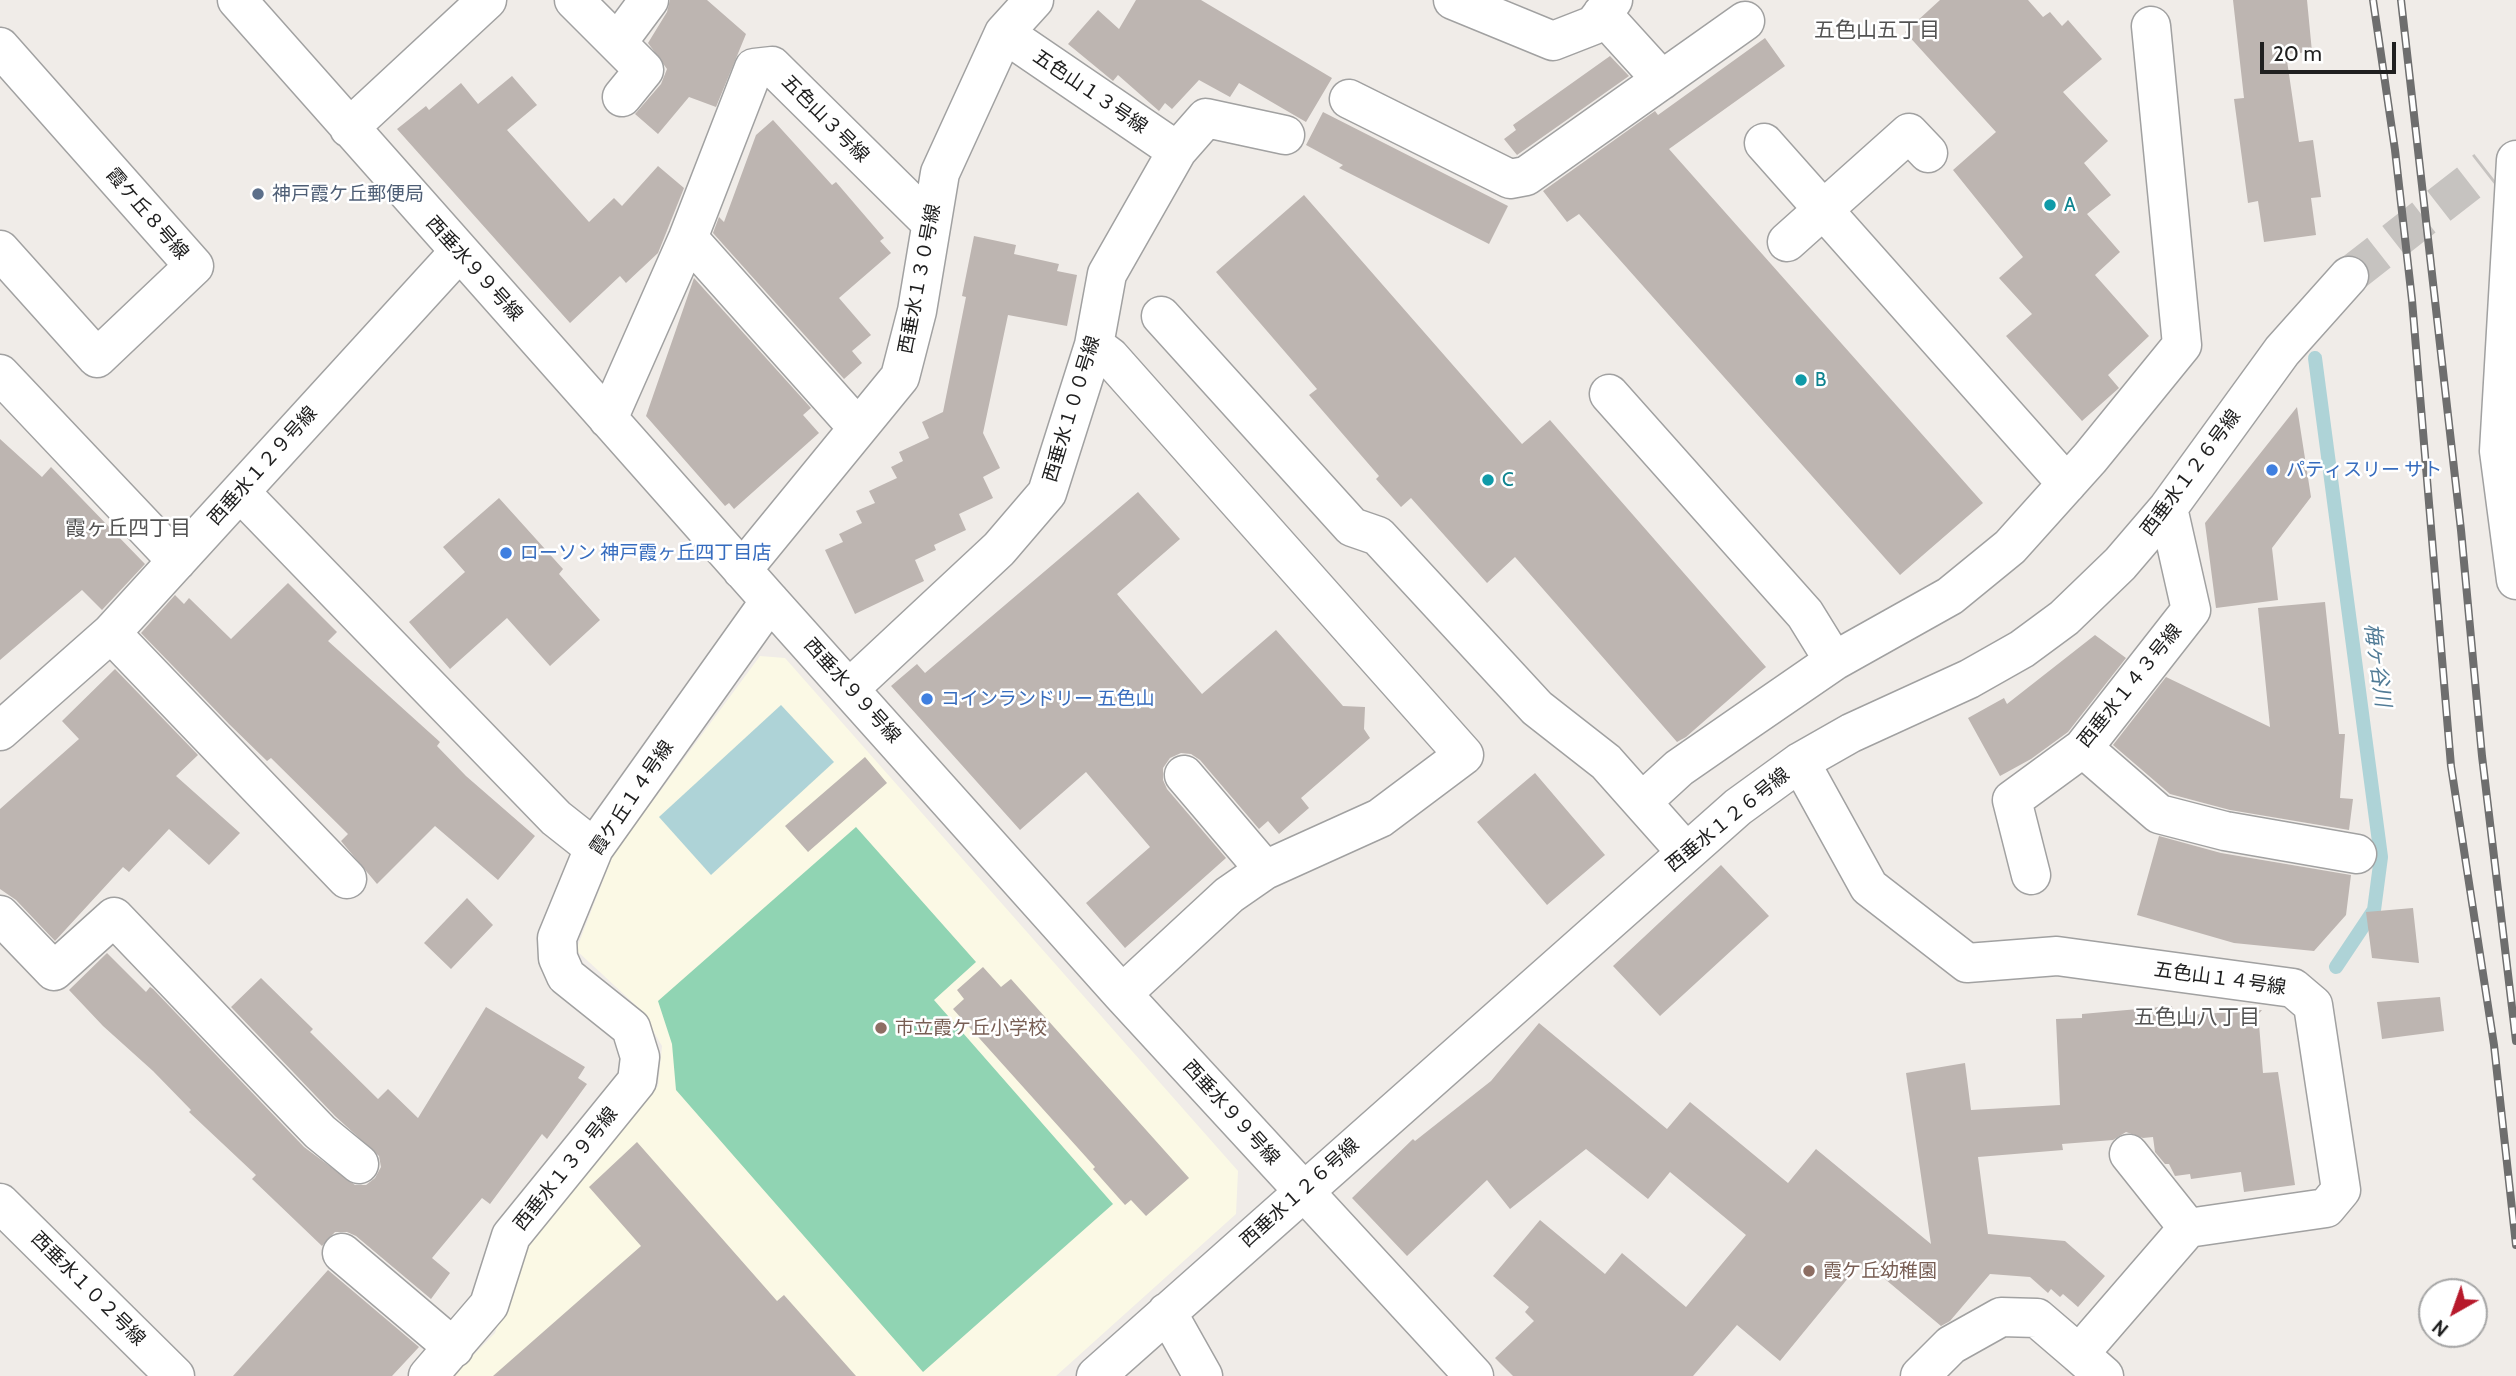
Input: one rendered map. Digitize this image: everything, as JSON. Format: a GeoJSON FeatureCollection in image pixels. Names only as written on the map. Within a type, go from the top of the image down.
{"type":"FeatureCollection","features":[{"type":"Feature","properties":{"kind":"street","name":"西垂水９９号線"},"geometry":{"type":"LineString","coordinates":[[237,0],[742,570],[1122,993],[1474,1376]]}},
{"type":"Feature","properties":{"kind":"street"},"geometry":{"type":"LineString","coordinates":[[349,128],[487,0]]}},
{"type":"Feature","properties":{"kind":"street"},"geometry":{"type":"LineString","coordinates":[[574,0],[644,70],[622,97]]}},
{"type":"Feature","properties":{"kind":"street"},"geometry":{"type":"LineString","coordinates":[[617,43],[649,0]]}},
{"type":"Feature","properties":{"kind":"street","name":"西垂水１３０号線"},"geometry":{"type":"LineString","coordinates":[[742,570],[900,377],[917,311],[940,173],[1004,33],[1034,0]]}},
{"type":"Feature","properties":{"kind":"street"},"geometry":{"type":"LineString","coordinates":[[1453,0],[1553,41],[1594,25],[1608,7],[1662,80]]}},
{"type":"Feature","properties":{"kind":"street"},"geometry":{"type":"LineString","coordinates":[[1349,99],[1510,179],[1526,176],[1745,21]]}},
{"type":"Feature","properties":{"kind":"street"},"geometry":{"type":"LineString","coordinates":[[1643,802],[1679,768],[1835,661],[1950,596],[2010,547],[2067,484],[2182,345],[2151,26]]}},
{"type":"Feature","properties":{"kind":"street","name":"五色山１３号線"},"geometry":{"type":"LineString","coordinates":[[1004,33],[1177,151]]}},
{"type":"Feature","properties":{"kind":"street","name":"霞ケ丘８号線"},"geometry":{"type":"LineString","coordinates":[[0,47],[194,267],[97,358],[0,250]]}},
{"type":"Feature","properties":{"kind":"street","name":"五色山３号線"},"geometry":{"type":"LineString","coordinates":[[608,419],[688,237],[754,68],[772,66],[931,223]]}},
{"type":"Feature","properties":{"kind":"street","name":"西垂水１００号線"},"geometry":{"type":"LineString","coordinates":[[850,688],[999,549],[1047,494],[1094,345],[1107,274],[1177,151],[1206,118],[1285,135]]}},
{"type":"Feature","properties":{"kind":"street"},"geometry":{"type":"LineString","coordinates":[[1787,242],[1909,133],[1928,153]]}},
{"type":"Feature","properties":{"kind":"street"},"geometry":{"type":"LineString","coordinates":[[1764,143],[2067,484]]}},
{"type":"Feature","properties":{"kind":"street"},"geometry":{"type":"LineString","coordinates":[[2506,159],[2499,451],[2516,580]]}},
{"type":"Feature","properties":{"kind":"street"},"geometry":{"type":"LineString","coordinates":[[688,237],[858,428]]}},
{"type":"Feature","properties":{"kind":"street","name":"西垂水１２９号線"},"geometry":{"type":"LineString","coordinates":[[0,731],[111,633],[459,252]]}},
{"type":"Feature","properties":{"kind":"street","name":"西垂水１２６号線"},"geometry":{"type":"LineString","coordinates":[[1096,1376],[1738,807],[1800,762],[1851,733],[1969,680],[2022,649],[2064,618],[2120,564],[2168,508],[2282,351],[2350,276]]}},
{"type":"Feature","properties":{"kind":"street"},"geometry":{"type":"LineString","coordinates":[[1161,316],[1352,527],[1378,536],[1537,708],[1606,762],[1686,852]]}},
{"type":"Feature","properties":{"kind":"street"},"geometry":{"type":"LineString","coordinates":[[1094,345],[1110,357],[1464,755],[1380,818],[1265,870],[1229,895],[1122,993]]}},
{"type":"Feature","properties":{"kind":"street"},"geometry":{"type":"LineString","coordinates":[[0,373],[177,561]]}},
{"type":"Feature","properties":{"kind":"street"},"geometry":{"type":"LineString","coordinates":[[1609,394],[1805,614],[1835,661]]}},
{"type":"Feature","properties":{"kind":"street"},"geometry":{"type":"LineString","coordinates":[[240,492],[556,818],[594,848]]}},
{"type":"Feature","properties":{"kind":"street","name":"西垂水１４３号線"},"geometry":{"type":"LineString","coordinates":[[2031,875],[2012,800],[2083,748],[2191,610],[2168,508]]}},
{"type":"Feature","properties":{"kind":"street","name":"霞ケ丘１４号線"},"geometry":{"type":"LineString","coordinates":[[631,1028],[566,976],[558,958],[557,938],[594,848],[770,601]]}},
{"type":"Feature","properties":{"kind":"street"},"geometry":{"type":"LineString","coordinates":[[111,633],[347,879]]}},
{"type":"Feature","properties":{"kind":"street"},"geometry":{"type":"LineString","coordinates":[[2083,748],[2159,814],[2225,831],[2357,854]]}},
{"type":"Feature","properties":{"kind":"street","name":"五色山１４号線"},"geometry":{"type":"LineString","coordinates":[[1800,762],[1869,887],[1967,963],[2057,956],[2293,988],[2313,1005],[2341,1190],[2326,1208],[2188,1228]]}},
{"type":"Feature","properties":{"kind":"street"},"geometry":{"type":"LineString","coordinates":[[1184,775],[1265,870]]}},
{"type":"Feature","properties":{"kind":"street"},"geometry":{"type":"LineString","coordinates":[[0,915],[54,971],[114,917],[320,1132],[359,1164]]}},
{"type":"Feature","properties":{"kind":"street","name":"西垂水１３９号線"},"geometry":{"type":"LineString","coordinates":[[428,1376],[454,1349],[489,1305],[511,1236],[637,1081],[640,1057],[631,1028]]}},
{"type":"Feature","properties":{"kind":"street"},"geometry":{"type":"LineString","coordinates":[[1920,1376],[1951,1345],[2001,1317],[2037,1318],[2092,1365],[2188,1228],[2129,1154]]}},
{"type":"Feature","properties":{"kind":"street","name":"西垂水１０２号線"},"geometry":{"type":"LineString","coordinates":[[0,1203],[175,1376]]}},
{"type":"Feature","properties":{"kind":"street"},"geometry":{"type":"LineString","coordinates":[[342,1253],[454,1349]]}},
{"type":"Feature","properties":{"kind":"street"},"geometry":{"type":"LineString","coordinates":[[1167,1312],[1203,1376]]}},
{"type":"Feature","properties":{"kind":"shaded area","name":"市立霞ケ丘小学校"},"geometry":{"type":"Polygon","coordinates":[[[760,656],[785,658],[1238,1171],[1236,1214],[1056,1376],[453,1376],[495,1333],[526,1242],[658,1086],[662,1046],[641,1010],[576,950],[613,855],[760,656]]]}},
{"type":"Feature","properties":{"kind":"green space"},"geometry":{"type":"Polygon","coordinates":[[[856,827],[976,962],[934,1000],[1113,1204],[923,1372],[676,1090],[672,1044],[658,1001],[856,827]]]}},
{"type":"Feature","properties":{"kind":"water"},"geometry":{"type":"Polygon","coordinates":[[[781,705],[834,762],[711,875],[659,817],[781,705]]]}},
{"type":"Feature","properties":{"kind":"building"},"geometry":{"type":"Polygon","coordinates":[[[670,0],[707,0],[746,34],[716,107],[689,97],[658,134],[635,114],[661,84],[667,69],[648,43],[667,12],[670,0]]]}},
{"type":"Feature","properties":{"kind":"building"},"geometry":{"type":"Polygon","coordinates":[[[1136,0],[1201,0],[1332,78],[1306,122],[1239,83],[1230,97],[1199,80],[1172,109],[1165,103],[1159,111],[1118,75],[1113,81],[1068,44],[1098,10],[1119,29],[1136,0]]]}},
{"type":"Feature","properties":{"kind":"building","name":"A"},"geometry":{"type":"Polygon","coordinates":[[[1940,0],[2028,0],[2043,17],[2050,12],[2062,26],[2068,20],[2102,59],[2063,92],[2108,141],[2084,163],[2111,195],[2087,214],[2120,252],[2095,275],[2149,336],[2108,375],[2119,388],[2082,421],[2006,336],[2032,314],[1999,278],[2023,257],[1953,170],[1996,132],[1905,32],[1940,0]]]}},
{"type":"Feature","properties":{"kind":"building"},"geometry":{"type":"Polygon","coordinates":[[[2233,0],[2307,0],[2312,52],[2286,54],[2299,142],[2313,140],[2321,197],[2311,198],[2316,235],[2264,242],[2258,201],[2248,203],[2234,99],[2244,98],[2233,0]]]}},
{"type":"Feature","properties":{"kind":"building","name":"B"},"geometry":{"type":"Polygon","coordinates":[[[1765,38],[1785,66],[1669,149],[1983,503],[1900,575],[1579,214],[1567,222],[1543,191],[1655,111],[1658,115],[1765,38]]]}},
{"type":"Feature","properties":{"kind":"building"},"geometry":{"type":"Polygon","coordinates":[[[1610,56],[1629,76],[1517,155],[1504,139],[1516,130],[1513,125],[1610,56]]]}},
{"type":"Feature","properties":{"kind":"building"},"geometry":{"type":"Polygon","coordinates":[[[512,76],[537,105],[507,130],[589,222],[614,198],[622,206],[658,166],[684,188],[658,253],[626,283],[620,276],[570,323],[397,129],[426,106],[429,110],[461,83],[478,104],[512,76]]]}},
{"type":"Feature","properties":{"kind":"building"},"geometry":{"type":"Polygon","coordinates":[[[1323,112],[1508,206],[1489,244],[1339,168],[1343,165],[1306,145],[1323,112]]]}},
{"type":"Feature","properties":{"kind":"building"},"geometry":{"type":"Polygon","coordinates":[[[773,120],[832,185],[836,182],[884,238],[880,241],[891,253],[839,298],[871,335],[852,351],[862,363],[844,379],[713,233],[719,217],[724,222],[756,135],[773,120]]]}},
{"type":"Feature","properties":{"kind":"building","name":"C"},"geometry":{"type":"Polygon","coordinates":[[[1304,195],[1522,444],[1550,420],[1766,667],[1686,737],[1677,742],[1515,557],[1487,583],[1411,498],[1401,507],[1376,479],[1379,476],[1309,395],[1317,389],[1216,272],[1304,195]]]}},
{"type":"Feature","properties":{"kind":"building"},"geometry":{"type":"Polygon","coordinates":[[[974,236],[1016,245],[1014,254],[1059,264],[1057,271],[1077,275],[1067,326],[1008,315],[983,433],[1000,468],[983,477],[993,498],[959,514],[966,530],[934,545],[936,550],[915,560],[924,581],[855,614],[825,550],[843,542],[839,534],[862,523],[856,511],[875,503],[869,491],[897,478],[891,467],[903,461],[899,452],[929,438],[922,422],[943,412],[966,297],[962,296],[974,236]]]}},
{"type":"Feature","properties":{"kind":"building"},"geometry":{"type":"Polygon","coordinates":[[[694,278],[811,408],[803,415],[819,433],[734,509],[729,503],[725,506],[646,416],[694,278]]]}},
{"type":"Feature","properties":{"kind":"building"},"geometry":{"type":"Polygon","coordinates":[[[2297,407],[2311,497],[2272,548],[2278,600],[2216,608],[2205,523],[2297,407]]]}},
{"type":"Feature","properties":{"kind":"building"},"geometry":{"type":"Polygon","coordinates":[[[0,439],[42,477],[51,467],[145,564],[102,610],[82,590],[0,660],[0,439]]]}},
{"type":"Feature","properties":{"kind":"building"},"geometry":{"type":"Polygon","coordinates":[[[1138,492],[1180,539],[1117,594],[1202,694],[1276,630],[1343,706],[1365,707],[1364,729],[1370,738],[1301,798],[1309,808],[1279,834],[1268,821],[1259,829],[1200,760],[1191,754],[1181,753],[1170,758],[1163,768],[1163,780],[1167,789],[1226,858],[1125,948],[1086,903],[1150,847],[1086,772],[1020,830],[891,686],[917,664],[925,673],[1138,492]]]}},
{"type":"Feature","properties":{"kind":"building"},"geometry":{"type":"Polygon","coordinates":[[[499,498],[563,569],[559,574],[600,620],[550,666],[507,618],[450,669],[409,622],[465,572],[443,547],[499,498]]]}},
{"type":"Feature","properties":{"kind":"building"},"geometry":{"type":"Polygon","coordinates":[[[288,583],[337,632],[328,641],[440,742],[437,746],[466,776],[535,836],[498,880],[435,826],[377,884],[341,841],[348,834],[271,758],[267,761],[141,633],[175,595],[184,604],[189,598],[231,639],[288,583]]]}},
{"type":"Feature","properties":{"kind":"building"},"geometry":{"type":"Polygon","coordinates":[[[2325,602],[2339,734],[2345,734],[2340,798],[2353,799],[2349,830],[2230,810],[2170,794],[2113,745],[2166,677],[2270,727],[2258,608],[2325,602]]]}},
{"type":"Feature","properties":{"kind":"building"},"geometry":{"type":"Polygon","coordinates":[[[2095,635],[2126,658],[2068,732],[2031,759],[2000,776],[1968,718],[2004,698],[2007,704],[2095,635]]]}},
{"type":"Feature","properties":{"kind":"building"},"geometry":{"type":"Polygon","coordinates":[[[115,669],[198,755],[176,776],[240,833],[209,865],[169,829],[129,872],[123,867],[55,941],[16,900],[0,889],[0,809],[79,739],[62,721],[115,669]]]}},
{"type":"Feature","properties":{"kind":"building"},"geometry":{"type":"Polygon","coordinates":[[[865,757],[887,783],[808,852],[785,826],[865,757]]]}},
{"type":"Feature","properties":{"kind":"building"},"geometry":{"type":"Polygon","coordinates":[[[1535,773],[1605,855],[1547,905],[1477,822],[1535,773]]]}},
{"type":"Feature","properties":{"kind":"building"},"geometry":{"type":"Polygon","coordinates":[[[2159,836],[2221,853],[2351,875],[2346,915],[2314,951],[2234,943],[2137,915],[2159,836]]]}},
{"type":"Feature","properties":{"kind":"building"},"geometry":{"type":"Polygon","coordinates":[[[1721,865],[1769,916],[1660,1016],[1613,966],[1721,865]]]}},
{"type":"Feature","properties":{"kind":"building"},"geometry":{"type":"Polygon","coordinates":[[[467,898],[493,925],[451,969],[424,943],[467,898]]]}},
{"type":"Feature","properties":{"kind":"building"},"geometry":{"type":"Polygon","coordinates":[[[2413,908],[2419,963],[2372,958],[2366,912],[2413,908]]]}},
{"type":"Feature","properties":{"kind":"building"},"geometry":{"type":"Polygon","coordinates":[[[107,953],[146,992],[150,987],[153,989],[304,1147],[355,1185],[366,1185],[375,1178],[381,1167],[379,1156],[335,1116],[231,1007],[261,978],[313,1029],[310,1032],[378,1099],[388,1089],[418,1118],[486,1007],[585,1067],[578,1078],[587,1084],[547,1139],[542,1134],[490,1204],[482,1198],[432,1258],[450,1273],[431,1299],[356,1236],[347,1232],[335,1232],[322,1246],[252,1179],[256,1175],[189,1112],[191,1110],[153,1071],[103,1026],[69,990],[107,953]]]}},
{"type":"Feature","properties":{"kind":"building"},"geometry":{"type":"Polygon","coordinates":[[[983,967],[1001,987],[1011,979],[1189,1178],[1146,1216],[1131,1200],[1125,1205],[1093,1169],[1095,1167],[953,1009],[964,999],[957,990],[983,967]]]}},
{"type":"Feature","properties":{"kind":"building"},"geometry":{"type":"Polygon","coordinates":[[[2440,997],[2444,1031],[2382,1039],[2377,1002],[2440,997]]]}},
{"type":"Feature","properties":{"kind":"building"},"geometry":{"type":"Polygon","coordinates":[[[2172,1006],[2173,1016],[2262,1010],[2249,1025],[2259,1024],[2263,1073],[2278,1072],[2295,1185],[2244,1192],[2241,1172],[2191,1179],[2190,1174],[2175,1176],[2169,1164],[2165,1164],[2155,1152],[2153,1137],[2143,1138],[2126,1132],[2113,1140],[2062,1144],[2063,1150],[1978,1157],[1988,1234],[2065,1241],[2105,1276],[2078,1307],[2063,1294],[2060,1297],[2051,1289],[2048,1293],[2030,1277],[1990,1274],[1950,1321],[1941,1326],[1867,1264],[1863,1270],[1858,1266],[1780,1361],[1737,1325],[1693,1376],[1513,1376],[1495,1358],[1534,1321],[1525,1312],[1529,1307],[1493,1276],[1540,1220],[1605,1274],[1622,1253],[1686,1307],[1746,1235],[1670,1172],[1648,1199],[1586,1149],[1510,1209],[1487,1180],[1407,1256],[1352,1198],[1413,1139],[1415,1141],[1491,1081],[1539,1023],[1667,1129],[1690,1102],[1788,1183],[1816,1149],[1931,1244],[1906,1073],[1965,1063],[1971,1110],[2060,1105],[2056,1019],[2172,1006]]]}},
{"type":"Feature","properties":{"kind":"building"},"geometry":{"type":"Polygon","coordinates":[[[637,1142],[777,1301],[784,1295],[856,1376],[493,1376],[641,1246],[589,1187],[637,1142]]]}},
{"type":"Feature","properties":{"kind":"building"},"geometry":{"type":"Polygon","coordinates":[[[328,1270],[419,1347],[392,1376],[233,1376],[328,1270]]]}},
{"type":"Feature","properties":{"kind":"waterway","name":"梅ヶ谷川"},"geometry":{"type":"LineString","coordinates":[[2315,358],[2381,857],[2374,910],[2336,967]]}},
{"type":"Feature","properties":{"kind":"tunnel"},"geometry":{"type":"LineString","coordinates":[[2349,276],[2486,169]]}},
{"type":"Feature","properties":{"kind":"railway"},"geometry":{"type":"LineString","coordinates":[[2373,0],[2395,150],[2412,300],[2451,766],[2494,1045],[2516,1245]]}},
{"type":"Feature","properties":{"kind":"railway"},"geometry":{"type":"LineString","coordinates":[[2401,0],[2461,530],[2482,756],[2516,1041]]}},
{"type":"Feature","properties":{"kind":"place","name":"神戸霞ケ丘郵便局"},"geometry":{"type":"Point","coordinates":[258,194]}},
{"type":"Feature","properties":{"kind":"place","name":"A"},"geometry":{"type":"Point","coordinates":[2050,205]}},
{"type":"Feature","properties":{"kind":"place","name":"B"},"geometry":{"type":"Point","coordinates":[1801,380]}},
{"type":"Feature","properties":{"kind":"place","name":"パティスリー サト"},"geometry":{"type":"Point","coordinates":[2272,470]}},
{"type":"Feature","properties":{"kind":"place","name":"C"},"geometry":{"type":"Point","coordinates":[1488,480]}},
{"type":"Feature","properties":{"kind":"place","name":"ローソン 神戸霞ヶ丘四丁目店"},"geometry":{"type":"Point","coordinates":[506,553]}},
{"type":"Feature","properties":{"kind":"place","name":"コインランドリー 五色山"},"geometry":{"type":"Point","coordinates":[927,699]}},
{"type":"Feature","properties":{"kind":"place","name":"市立霞ケ丘小学校"},"geometry":{"type":"Point","coordinates":[881,1028]}},
{"type":"Feature","properties":{"kind":"place","name":"霞ケ丘幼稚園"},"geometry":{"type":"Point","coordinates":[1809,1271]}},
{"type":"Feature","properties":{"kind":"district","name":"五色山五丁目"},"geometry":{"type":"Point","coordinates":[1877,31]}},
{"type":"Feature","properties":{"kind":"district","name":"霞ヶ丘四丁目"},"geometry":{"type":"Point","coordinates":[128,529]}},
{"type":"Feature","properties":{"kind":"district","name":"五色山八丁目"},"geometry":{"type":"Point","coordinates":[2197,1018]}}]}
